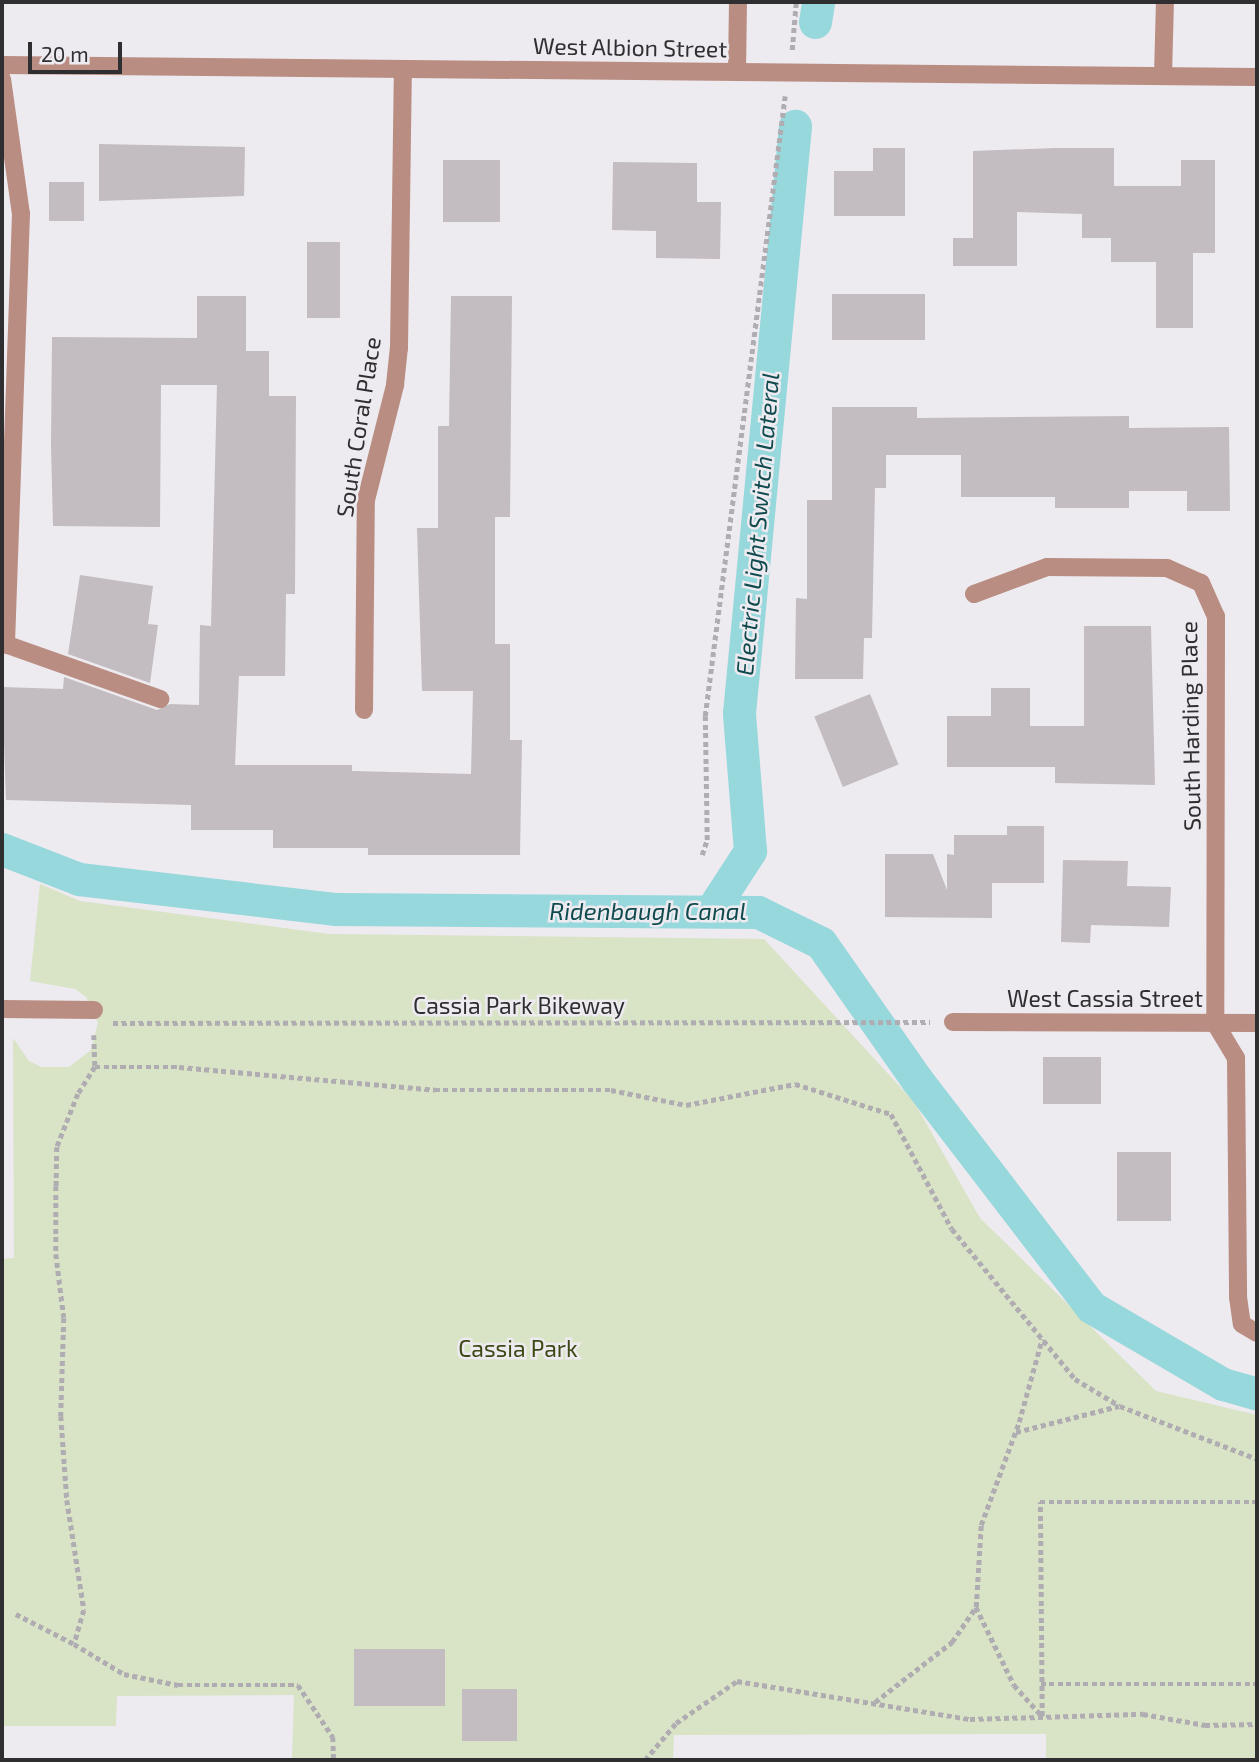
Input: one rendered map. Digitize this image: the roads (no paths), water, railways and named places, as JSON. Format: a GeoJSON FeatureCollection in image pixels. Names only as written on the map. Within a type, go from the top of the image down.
{"type":"FeatureCollection","features":[{"type":"Feature","properties":{"kind":"street"},"geometry":{"type":"LineString","coordinates":[[737,72],[738,2]]}},
{"type":"Feature","properties":{"kind":"street"},"geometry":{"type":"LineString","coordinates":[[1163,76],[1165,2]]}},
{"type":"Feature","properties":{"kind":"street","name":"West Albion Street"},"geometry":{"type":"LineString","coordinates":[[2,65],[1257,77]]}},
{"type":"Feature","properties":{"kind":"street","name":"South Coral Place"},"geometry":{"type":"LineString","coordinates":[[364,710],[366,500],[399,348],[403,69]]}},
{"type":"Feature","properties":{"kind":"street"},"geometry":{"type":"LineString","coordinates":[[2,79],[21,214],[4,644],[160,699]]}},
{"type":"Feature","properties":{"kind":"street","name":"South Harding Place"},"geometry":{"type":"LineString","coordinates":[[974,594],[1046,567],[1167,568],[1201,583],[1216,616],[1215,1023]]}},
{"type":"Feature","properties":{"kind":"street"},"geometry":{"type":"LineString","coordinates":[[2,1009],[94,1010]]}},
{"type":"Feature","properties":{"kind":"street","name":"West Cassia Street"},"geometry":{"type":"LineString","coordinates":[[953,1022],[1257,1023]]}},
{"type":"Feature","properties":{"kind":"street"},"geometry":{"type":"LineString","coordinates":[[1215,1023],[1236,1058],[1237,1235],[1242,1324],[1257,1333]]}},
{"type":"Feature","properties":{"kind":"waterway","name":"Electric Light Switch Lateral"},"geometry":{"type":"LineString","coordinates":[[815,22],[818,2]]}},
{"type":"Feature","properties":{"kind":"waterway","name":"Electric Light Switch Lateral"},"geometry":{"type":"LineString","coordinates":[[711,911],[750,851],[739,713],[795,126]]}},
{"type":"Feature","properties":{"kind":"waterway","name":"Ridenbaugh Canal"},"geometry":{"type":"LineString","coordinates":[[2,849],[79,879],[336,909],[758,912],[821,943],[917,1080],[1091,1307],[1223,1384],[1257,1394]]}},
{"type":"Feature","properties":{"kind":"park label","name":"Cassia Park"},"geometry":{"type":"Point","coordinates":[518,1348]}}]}
